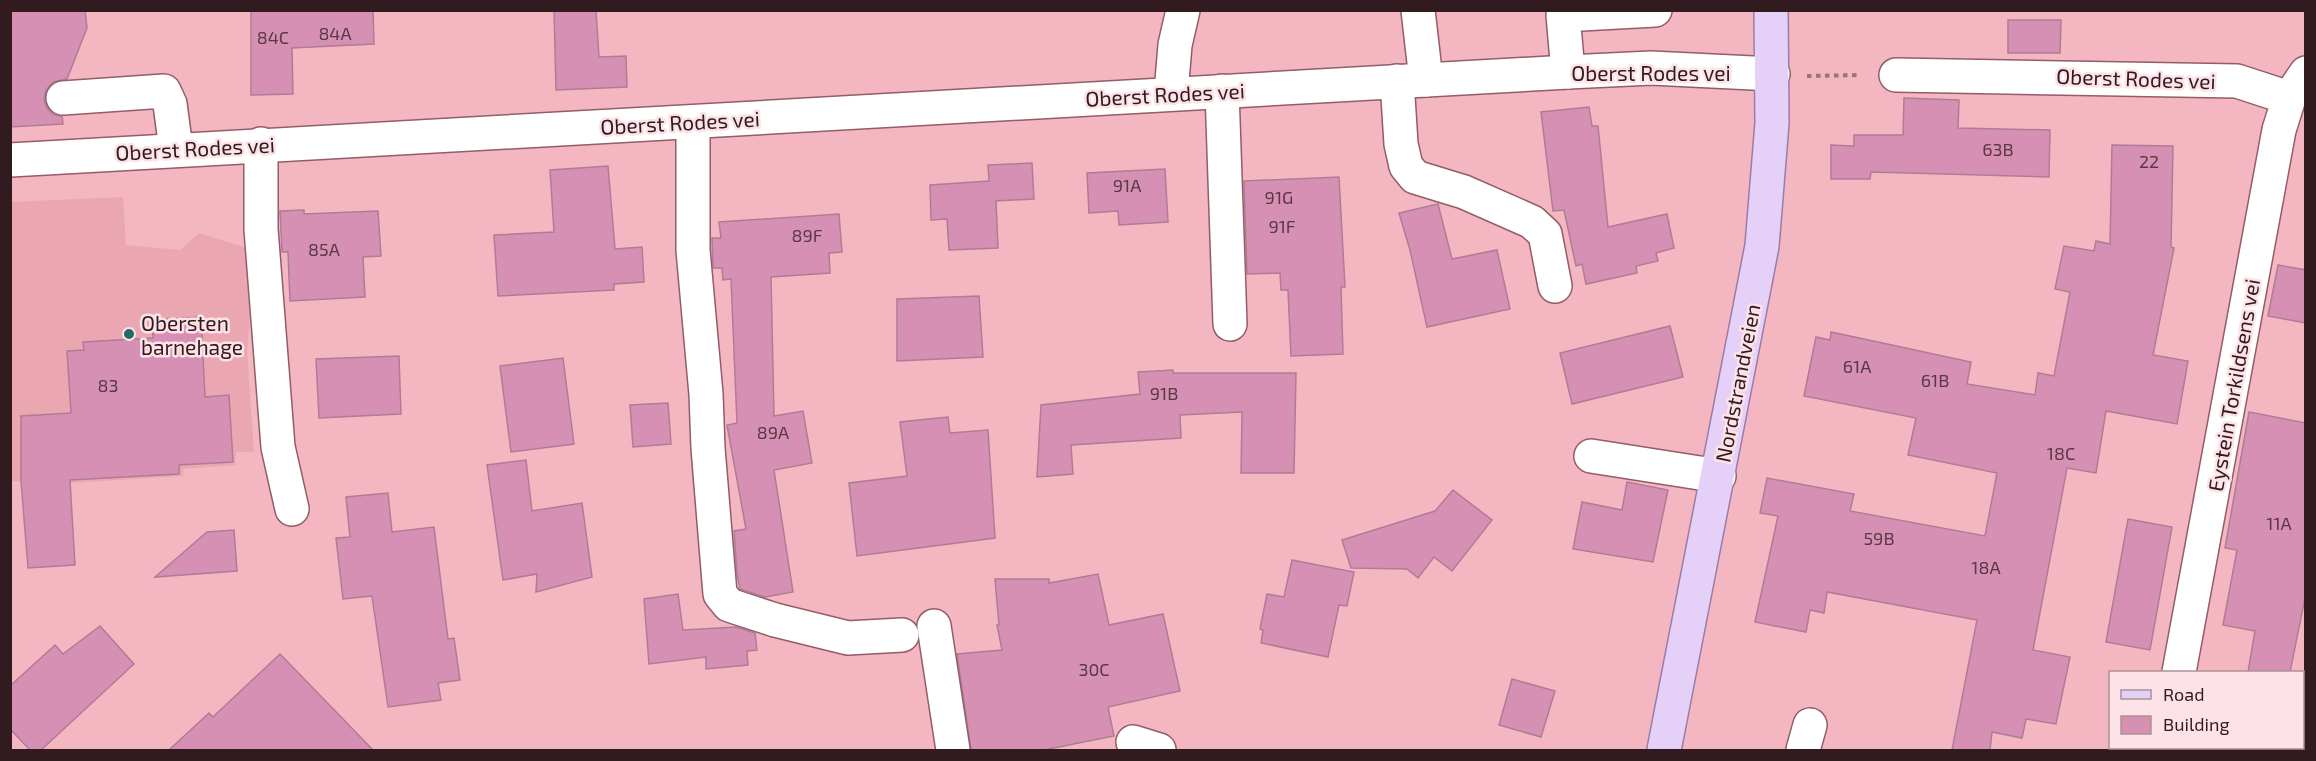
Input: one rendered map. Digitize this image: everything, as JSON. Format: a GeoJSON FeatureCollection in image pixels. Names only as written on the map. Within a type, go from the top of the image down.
{"type":"FeatureCollection","features":[{"type":"Feature","properties":{"kind":"main road","name":"Nordstrandveien"},"geometry":{"type":"LineString","coordinates":[[1664,750],[1762,246],[1770,159],[1773,74],[1771,10]]}},
{"type":"Feature","properties":{"kind":"street"},"geometry":{"type":"LineString","coordinates":[[1171,93],[1175,45],[1183,10]]}},
{"type":"Feature","properties":{"kind":"street"},"geometry":{"type":"LineString","coordinates":[[1418,10],[1412,80],[1401,144],[1406,166],[1415,177],[1464,192],[1532,222],[1545,234],[1554,286]]}},
{"type":"Feature","properties":{"kind":"street"},"geometry":{"type":"LineString","coordinates":[[1568,72],[1563,13],[1655,10]]}},
{"type":"Feature","properties":{"kind":"street","name":"Oberst Rodes vei"},"geometry":{"type":"LineString","coordinates":[[10,160],[176,148],[693,122],[1568,72],[1651,68],[1773,74]]}},
{"type":"Feature","properties":{"kind":"street","name":"Oberst Rodes vei"},"geometry":{"type":"LineString","coordinates":[[1896,75],[2237,81],[2297,86]]}},
{"type":"Feature","properties":{"kind":"street","name":"Eystein Torkildsens vei"},"geometry":{"type":"LineString","coordinates":[[2179,671],[2279,130],[2297,86]]}},
{"type":"Feature","properties":{"kind":"street"},"geometry":{"type":"LineString","coordinates":[[63,98],[164,90],[170,104],[176,148]]}},
{"type":"Feature","properties":{"kind":"street"},"geometry":{"type":"LineString","coordinates":[[1222,91],[1230,324]]}},
{"type":"Feature","properties":{"kind":"street"},"geometry":{"type":"LineString","coordinates":[[693,122],[693,250],[720,594],[729,605],[848,638],[902,636]]}},
{"type":"Feature","properties":{"kind":"street"},"geometry":{"type":"LineString","coordinates":[[261,144],[261,229],[275,413],[278,447],[292,509]]}},
{"type":"Feature","properties":{"kind":"street"},"geometry":{"type":"LineString","coordinates":[[1591,456],[1719,476]]}},
{"type":"Feature","properties":{"kind":"street"},"geometry":{"type":"LineString","coordinates":[[934,626],[953,750]]}},
{"type":"Feature","properties":{"kind":"path"},"geometry":{"type":"LineString","coordinates":[[1773,74],[1896,75]]}},
{"type":"Feature","properties":{"kind":"shaded area","name":"Obersten barnehage"},"geometry":{"type":"Polygon","coordinates":[[[123,197],[126,245],[180,250],[199,233],[247,248],[250,318],[247,351],[254,452],[236,452],[235,465],[183,469],[183,476],[22,486],[20,481],[11,481],[10,202],[123,197]]]}},
{"type":"Feature","properties":{"kind":"building"},"geometry":{"type":"Polygon","coordinates":[[[10,10],[85,10],[87,28],[67,79],[53,82],[46,90],[44,99],[47,108],[54,115],[62,116],[63,124],[10,127],[10,10]]]}},
{"type":"Feature","properties":{"kind":"building"},"geometry":{"type":"Polygon","coordinates":[[[251,10],[373,10],[374,44],[292,48],[293,94],[251,95],[251,10]]]}},
{"type":"Feature","properties":{"kind":"building"},"geometry":{"type":"Polygon","coordinates":[[[554,10],[596,10],[599,57],[626,56],[627,87],[556,90],[554,10]]]}},
{"type":"Feature","properties":{"kind":"building"},"geometry":{"type":"Polygon","coordinates":[[[2008,20],[2061,20],[2060,53],[2008,53],[2008,20]]]}},
{"type":"Feature","properties":{"kind":"building"},"geometry":{"type":"Polygon","coordinates":[[[1904,98],[1959,100],[1958,128],[2050,130],[2049,177],[1871,172],[1870,179],[1831,179],[1831,145],[1854,146],[1854,135],[1903,135],[1904,98]]]}},
{"type":"Feature","properties":{"kind":"building"},"geometry":{"type":"Polygon","coordinates":[[[1589,107],[1592,126],[1598,126],[1608,227],[1667,214],[1674,248],[1656,253],[1658,261],[1636,266],[1637,273],[1586,284],[1582,264],[1576,266],[1564,210],[1553,211],[1541,112],[1589,107]]]}},
{"type":"Feature","properties":{"kind":"building"},"geometry":{"type":"Polygon","coordinates":[[[2112,145],[2173,146],[2171,247],[2174,248],[2153,355],[2188,361],[2177,424],[2106,411],[2096,473],[2067,468],[2033,650],[2070,657],[2056,724],[2026,719],[2022,738],[1992,732],[1990,750],[1952,750],[1977,620],[1827,592],[1824,613],[1810,610],[1806,632],[1755,622],[1778,516],[1760,513],[1767,478],[1854,494],[1850,511],[1985,536],[1997,473],[1908,455],[1916,418],[1804,396],[1816,337],[1830,340],[1831,332],[1971,362],[1967,384],[2035,395],[2038,373],[2054,376],[2070,292],[2055,289],[2064,246],[2094,251],[2096,241],[2110,244],[2112,145]]]}},
{"type":"Feature","properties":{"kind":"building"},"geometry":{"type":"Polygon","coordinates":[[[1032,163],[1034,199],[996,201],[998,248],[949,250],[947,219],[931,220],[930,185],[989,181],[988,165],[1032,163]]]}},
{"type":"Feature","properties":{"kind":"building"},"geometry":{"type":"Polygon","coordinates":[[[608,166],[615,249],[642,247],[644,282],[614,284],[614,290],[498,296],[494,235],[554,232],[550,170],[608,166]]]}},
{"type":"Feature","properties":{"kind":"building"},"geometry":{"type":"Polygon","coordinates":[[[1165,169],[1168,222],[1119,225],[1118,211],[1089,213],[1087,173],[1165,169]]]}},
{"type":"Feature","properties":{"kind":"building"},"geometry":{"type":"Polygon","coordinates":[[[1339,177],[1345,287],[1341,287],[1343,354],[1291,356],[1288,290],[1281,290],[1280,273],[1247,274],[1244,181],[1339,177]]]}},
{"type":"Feature","properties":{"kind":"building"},"geometry":{"type":"Polygon","coordinates":[[[1438,204],[1452,259],[1497,250],[1510,309],[1427,327],[1410,250],[1399,213],[1438,204]]]}},
{"type":"Feature","properties":{"kind":"building"},"geometry":{"type":"Polygon","coordinates":[[[304,210],[304,214],[378,211],[381,256],[363,257],[365,297],[290,301],[288,252],[282,252],[280,211],[304,210]]]}},
{"type":"Feature","properties":{"kind":"building"},"geometry":{"type":"Polygon","coordinates":[[[839,214],[842,252],[829,253],[830,273],[771,277],[774,416],[803,411],[812,463],[774,470],[793,592],[765,597],[740,589],[737,574],[734,531],[746,529],[727,425],[737,423],[731,279],[723,280],[722,268],[713,268],[712,238],[721,238],[719,222],[839,214]]]}},
{"type":"Feature","properties":{"kind":"building"},"geometry":{"type":"Polygon","coordinates":[[[2278,265],[2306,270],[2306,323],[2268,316],[2278,265]]]}},
{"type":"Feature","properties":{"kind":"building"},"geometry":{"type":"Polygon","coordinates":[[[979,296],[983,357],[897,361],[897,299],[979,296]]]}},
{"type":"Feature","properties":{"kind":"building"},"geometry":{"type":"Polygon","coordinates":[[[201,317],[205,397],[229,395],[233,462],[179,465],[179,474],[70,480],[75,565],[28,568],[21,481],[21,416],[71,413],[67,351],[84,350],[83,342],[153,338],[152,320],[201,317]]]}},
{"type":"Feature","properties":{"kind":"building"},"geometry":{"type":"Polygon","coordinates":[[[1670,326],[1683,377],[1572,404],[1560,353],[1670,326]]]}},
{"type":"Feature","properties":{"kind":"building"},"geometry":{"type":"Polygon","coordinates":[[[399,356],[401,414],[319,418],[316,359],[399,356]]]}},
{"type":"Feature","properties":{"kind":"building"},"geometry":{"type":"Polygon","coordinates":[[[563,358],[574,444],[511,452],[500,366],[563,358]]]}},
{"type":"Feature","properties":{"kind":"building"},"geometry":{"type":"Polygon","coordinates":[[[1173,370],[1173,373],[1296,373],[1294,473],[1241,473],[1242,412],[1180,415],[1181,438],[1071,445],[1073,474],[1037,477],[1041,405],[1140,394],[1138,372],[1173,370]]]}},
{"type":"Feature","properties":{"kind":"building"},"geometry":{"type":"Polygon","coordinates":[[[668,403],[671,444],[633,447],[630,405],[668,403]]]}},
{"type":"Feature","properties":{"kind":"building"},"geometry":{"type":"Polygon","coordinates":[[[2249,412],[2306,423],[2306,593],[2290,671],[2248,671],[2255,631],[2223,625],[2237,550],[2225,548],[2249,412]]]}},
{"type":"Feature","properties":{"kind":"building"},"geometry":{"type":"Polygon","coordinates":[[[948,417],[950,433],[988,430],[995,538],[857,556],[849,483],[907,476],[900,422],[948,417]]]}},
{"type":"Feature","properties":{"kind":"building"},"geometry":{"type":"Polygon","coordinates":[[[526,460],[532,511],[582,503],[592,577],[536,592],[537,574],[503,580],[487,465],[526,460]]]}},
{"type":"Feature","properties":{"kind":"building"},"geometry":{"type":"Polygon","coordinates":[[[1627,482],[1668,490],[1653,562],[1573,549],[1582,502],[1622,510],[1627,482]]]}},
{"type":"Feature","properties":{"kind":"building"},"geometry":{"type":"Polygon","coordinates":[[[1453,490],[1492,520],[1452,571],[1434,557],[1418,578],[1407,569],[1351,568],[1342,540],[1435,511],[1453,490]]]}},
{"type":"Feature","properties":{"kind":"building"},"geometry":{"type":"Polygon","coordinates":[[[388,493],[392,532],[434,527],[448,639],[454,638],[460,680],[438,683],[441,700],[388,707],[372,596],[343,599],[336,538],[350,537],[346,497],[388,493]]]}},
{"type":"Feature","properties":{"kind":"building"},"geometry":{"type":"Polygon","coordinates":[[[2128,519],[2172,527],[2150,650],[2106,642],[2128,519]]]}},
{"type":"Feature","properties":{"kind":"building"},"geometry":{"type":"Polygon","coordinates":[[[234,530],[237,571],[155,577],[207,532],[234,530]]]}},
{"type":"Feature","properties":{"kind":"building"},"geometry":{"type":"Polygon","coordinates":[[[1292,560],[1354,572],[1347,606],[1339,605],[1328,657],[1261,643],[1263,630],[1260,629],[1267,594],[1284,597],[1292,560]]]}},
{"type":"Feature","properties":{"kind":"building"},"geometry":{"type":"Polygon","coordinates":[[[1098,574],[1109,625],[1163,614],[1180,691],[1108,707],[1114,736],[1044,750],[971,750],[957,654],[1002,650],[997,625],[999,625],[995,579],[1049,579],[1049,583],[1098,574]]]}},
{"type":"Feature","properties":{"kind":"building"},"geometry":{"type":"Polygon","coordinates":[[[678,594],[683,630],[736,627],[755,633],[757,650],[747,651],[748,665],[706,669],[706,657],[649,664],[644,599],[678,594]]]}},
{"type":"Feature","properties":{"kind":"building"},"geometry":{"type":"Polygon","coordinates":[[[100,626],[134,664],[41,750],[30,750],[10,729],[10,686],[55,645],[63,654],[100,626]]]}},
{"type":"Feature","properties":{"kind":"building"},"geometry":{"type":"Polygon","coordinates":[[[280,654],[373,750],[169,750],[209,713],[213,717],[280,654]]]}},
{"type":"Feature","properties":{"kind":"building"},"geometry":{"type":"Polygon","coordinates":[[[1512,679],[1555,691],[1541,737],[1499,725],[1512,679]]]}},
{"type":"Feature","properties":{"kind":"place","name":"Obersten barnehage"},"geometry":{"type":"Point","coordinates":[129,334]}}]}
